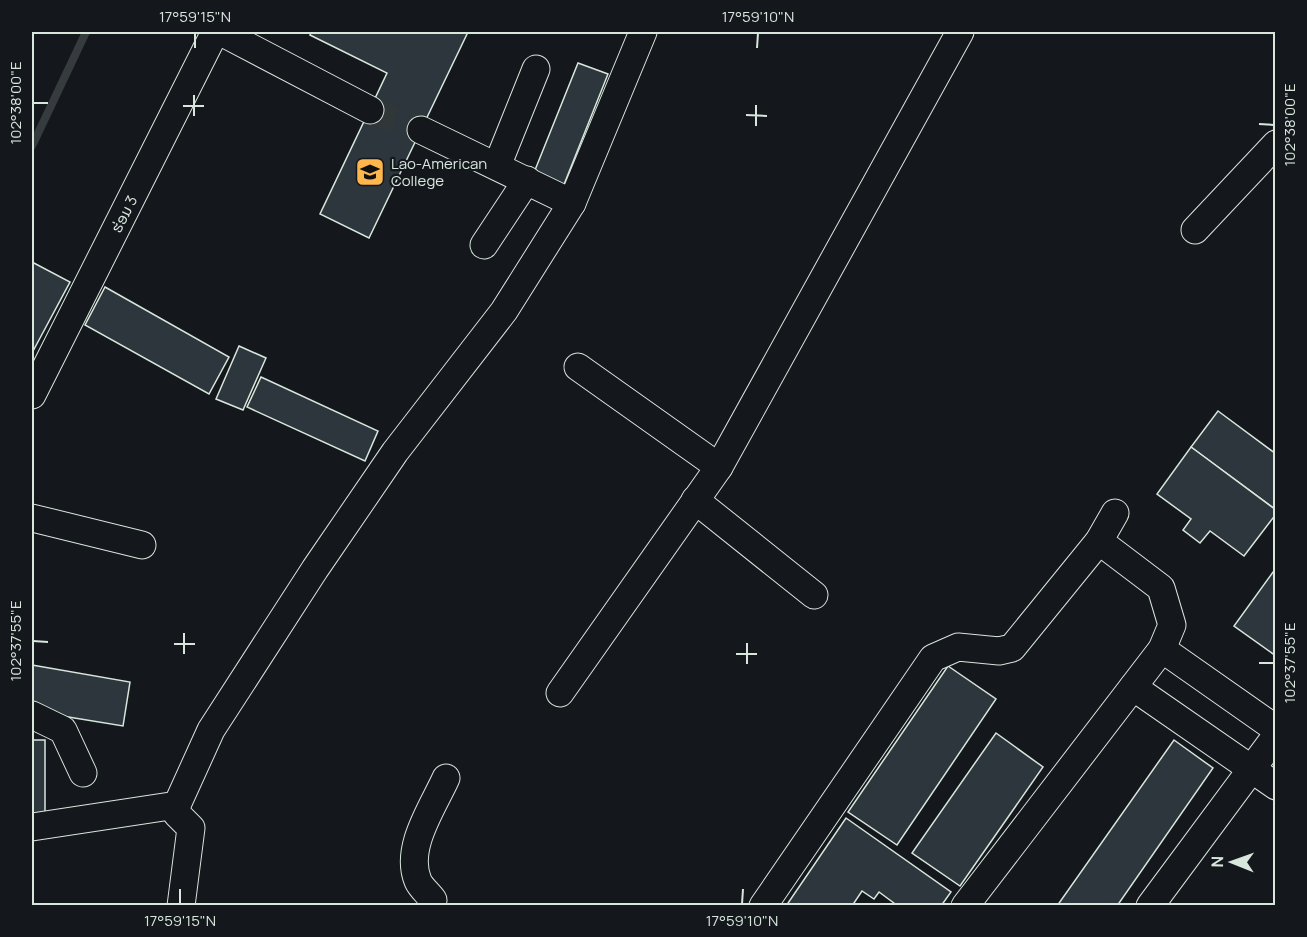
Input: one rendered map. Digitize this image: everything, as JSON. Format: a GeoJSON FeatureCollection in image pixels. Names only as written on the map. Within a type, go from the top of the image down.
{"type":"FeatureCollection","features":[{"type":"Feature","properties":{"kind":"street","name":"ຮ່ອມ 3"},"geometry":{"type":"LineString","coordinates":[[32,395],[215,32]]}},
{"type":"Feature","properties":{"kind":"street"},"geometry":{"type":"LineString","coordinates":[[220,32],[370,110]]}},
{"type":"Feature","properties":{"kind":"street"},"geometry":{"type":"LineString","coordinates":[[181,906],[191,828],[177,814],[177,805],[211,730],[315,568],[395,452],[504,311],[572,203],[642,32]]}},
{"type":"Feature","properties":{"kind":"street"},"geometry":{"type":"LineString","coordinates":[[560,693],[719,467],[960,32]]}},
{"type":"Feature","properties":{"kind":"street"},"geometry":{"type":"LineString","coordinates":[[497,166],[536,69]]}},
{"type":"Feature","properties":{"kind":"street"},"geometry":{"type":"LineString","coordinates":[[421,130],[572,203]]}},
{"type":"Feature","properties":{"kind":"street"},"geometry":{"type":"LineString","coordinates":[[1195,230],[1275,144]]}},
{"type":"Feature","properties":{"kind":"street"},"geometry":{"type":"LineString","coordinates":[[484,245],[527,180]]}},
{"type":"Feature","properties":{"kind":"street"},"geometry":{"type":"LineString","coordinates":[[578,366],[719,467]]}},
{"type":"Feature","properties":{"kind":"street"},"geometry":{"type":"LineString","coordinates":[[695,500],[814,595]]}},
{"type":"Feature","properties":{"kind":"street"},"geometry":{"type":"LineString","coordinates":[[763,906],[933,658],[958,647],[999,651],[1012,648],[1099,541],[1115,513]]}},
{"type":"Feature","properties":{"kind":"street"},"geometry":{"type":"LineString","coordinates":[[32,518],[142,545]]}},
{"type":"Feature","properties":{"kind":"street"},"geometry":{"type":"LineString","coordinates":[[966,906],[1162,649],[1172,625],[1161,588],[1099,541]]}},
{"type":"Feature","properties":{"kind":"street"},"geometry":{"type":"LineString","coordinates":[[1162,649],[1275,729]]}},
{"type":"Feature","properties":{"kind":"street"},"geometry":{"type":"LineString","coordinates":[[1133,687],[1275,786]]}},
{"type":"Feature","properties":{"kind":"street"},"geometry":{"type":"LineString","coordinates":[[32,715],[63,730],[83,773]]}},
{"type":"Feature","properties":{"kind":"street"},"geometry":{"type":"LineString","coordinates":[[1150,906],[1275,736]]}},
{"type":"Feature","properties":{"kind":"street"},"geometry":{"type":"LineString","coordinates":[[435,904],[418,881],[416,862],[418,839],[446,778]]}},
{"type":"Feature","properties":{"kind":"street"},"geometry":{"type":"LineString","coordinates":[[32,827],[177,805]]}},
{"type":"Feature","properties":{"kind":"building","name":"Lao-American College"},"geometry":{"type":"Polygon","coordinates":[[[311,32],[468,32],[369,238],[320,214],[387,73],[310,35],[311,32]]]}},
{"type":"Feature","properties":{"kind":"building"},"geometry":{"type":"Polygon","coordinates":[[[578,63],[608,74],[563,187],[533,175],[578,63]]]}},
{"type":"Feature","properties":{"kind":"building"},"geometry":{"type":"Polygon","coordinates":[[[32,262],[70,282],[32,353],[32,262]]]}},
{"type":"Feature","properties":{"kind":"building"},"geometry":{"type":"Polygon","coordinates":[[[105,287],[229,357],[209,394],[85,325],[105,287]]]}},
{"type":"Feature","properties":{"kind":"building"},"geometry":{"type":"Polygon","coordinates":[[[239,346],[266,358],[243,410],[216,399],[239,346]]]}},
{"type":"Feature","properties":{"kind":"building"},"geometry":{"type":"Polygon","coordinates":[[[261,377],[378,431],[365,461],[247,407],[261,377]]]}},
{"type":"Feature","properties":{"kind":"building"},"geometry":{"type":"Polygon","coordinates":[[[1218,411],[1276,454],[1276,510],[1191,447],[1218,411]]]}},
{"type":"Feature","properties":{"kind":"building"},"geometry":{"type":"Polygon","coordinates":[[[1191,447],[1276,510],[1276,514],[1244,556],[1210,531],[1200,543],[1183,530],[1191,519],[1157,494],[1191,447]]]}},
{"type":"Feature","properties":{"kind":"building"},"geometry":{"type":"Polygon","coordinates":[[[1276,568],[1276,656],[1234,626],[1276,568]]]}},
{"type":"Feature","properties":{"kind":"building"},"geometry":{"type":"Polygon","coordinates":[[[32,665],[130,682],[123,726],[32,711],[32,665]]]}},
{"type":"Feature","properties":{"kind":"building"},"geometry":{"type":"Polygon","coordinates":[[[948,666],[996,699],[897,845],[848,812],[948,666]]]}},
{"type":"Feature","properties":{"kind":"building"},"geometry":{"type":"Polygon","coordinates":[[[996,733],[1043,767],[960,886],[912,853],[996,733]]]}},
{"type":"Feature","properties":{"kind":"building"},"geometry":{"type":"Polygon","coordinates":[[[32,740],[45,740],[45,813],[32,813],[32,740]]]}},
{"type":"Feature","properties":{"kind":"building"},"geometry":{"type":"Polygon","coordinates":[[[1174,740],[1213,768],[1117,906],[1057,906],[1174,740]]]}},
{"type":"Feature","properties":{"kind":"building"},"geometry":{"type":"Polygon","coordinates":[[[846,818],[951,892],[941,906],[898,906],[879,892],[874,899],[862,891],[852,906],[786,906],[846,818]]]}},
{"type":"Feature","properties":{"kind":"waterway"},"geometry":{"type":"LineString","coordinates":[[32,146],[86,32]]}},
{"type":"Feature","properties":{"kind":"tunnel"},"geometry":{"type":"LineString","coordinates":[[370,110],[421,130]]}},
{"type":"Feature","properties":{"kind":"place","name":"Lao-American College"},"geometry":{"type":"Point","coordinates":[370,172]}}]}
